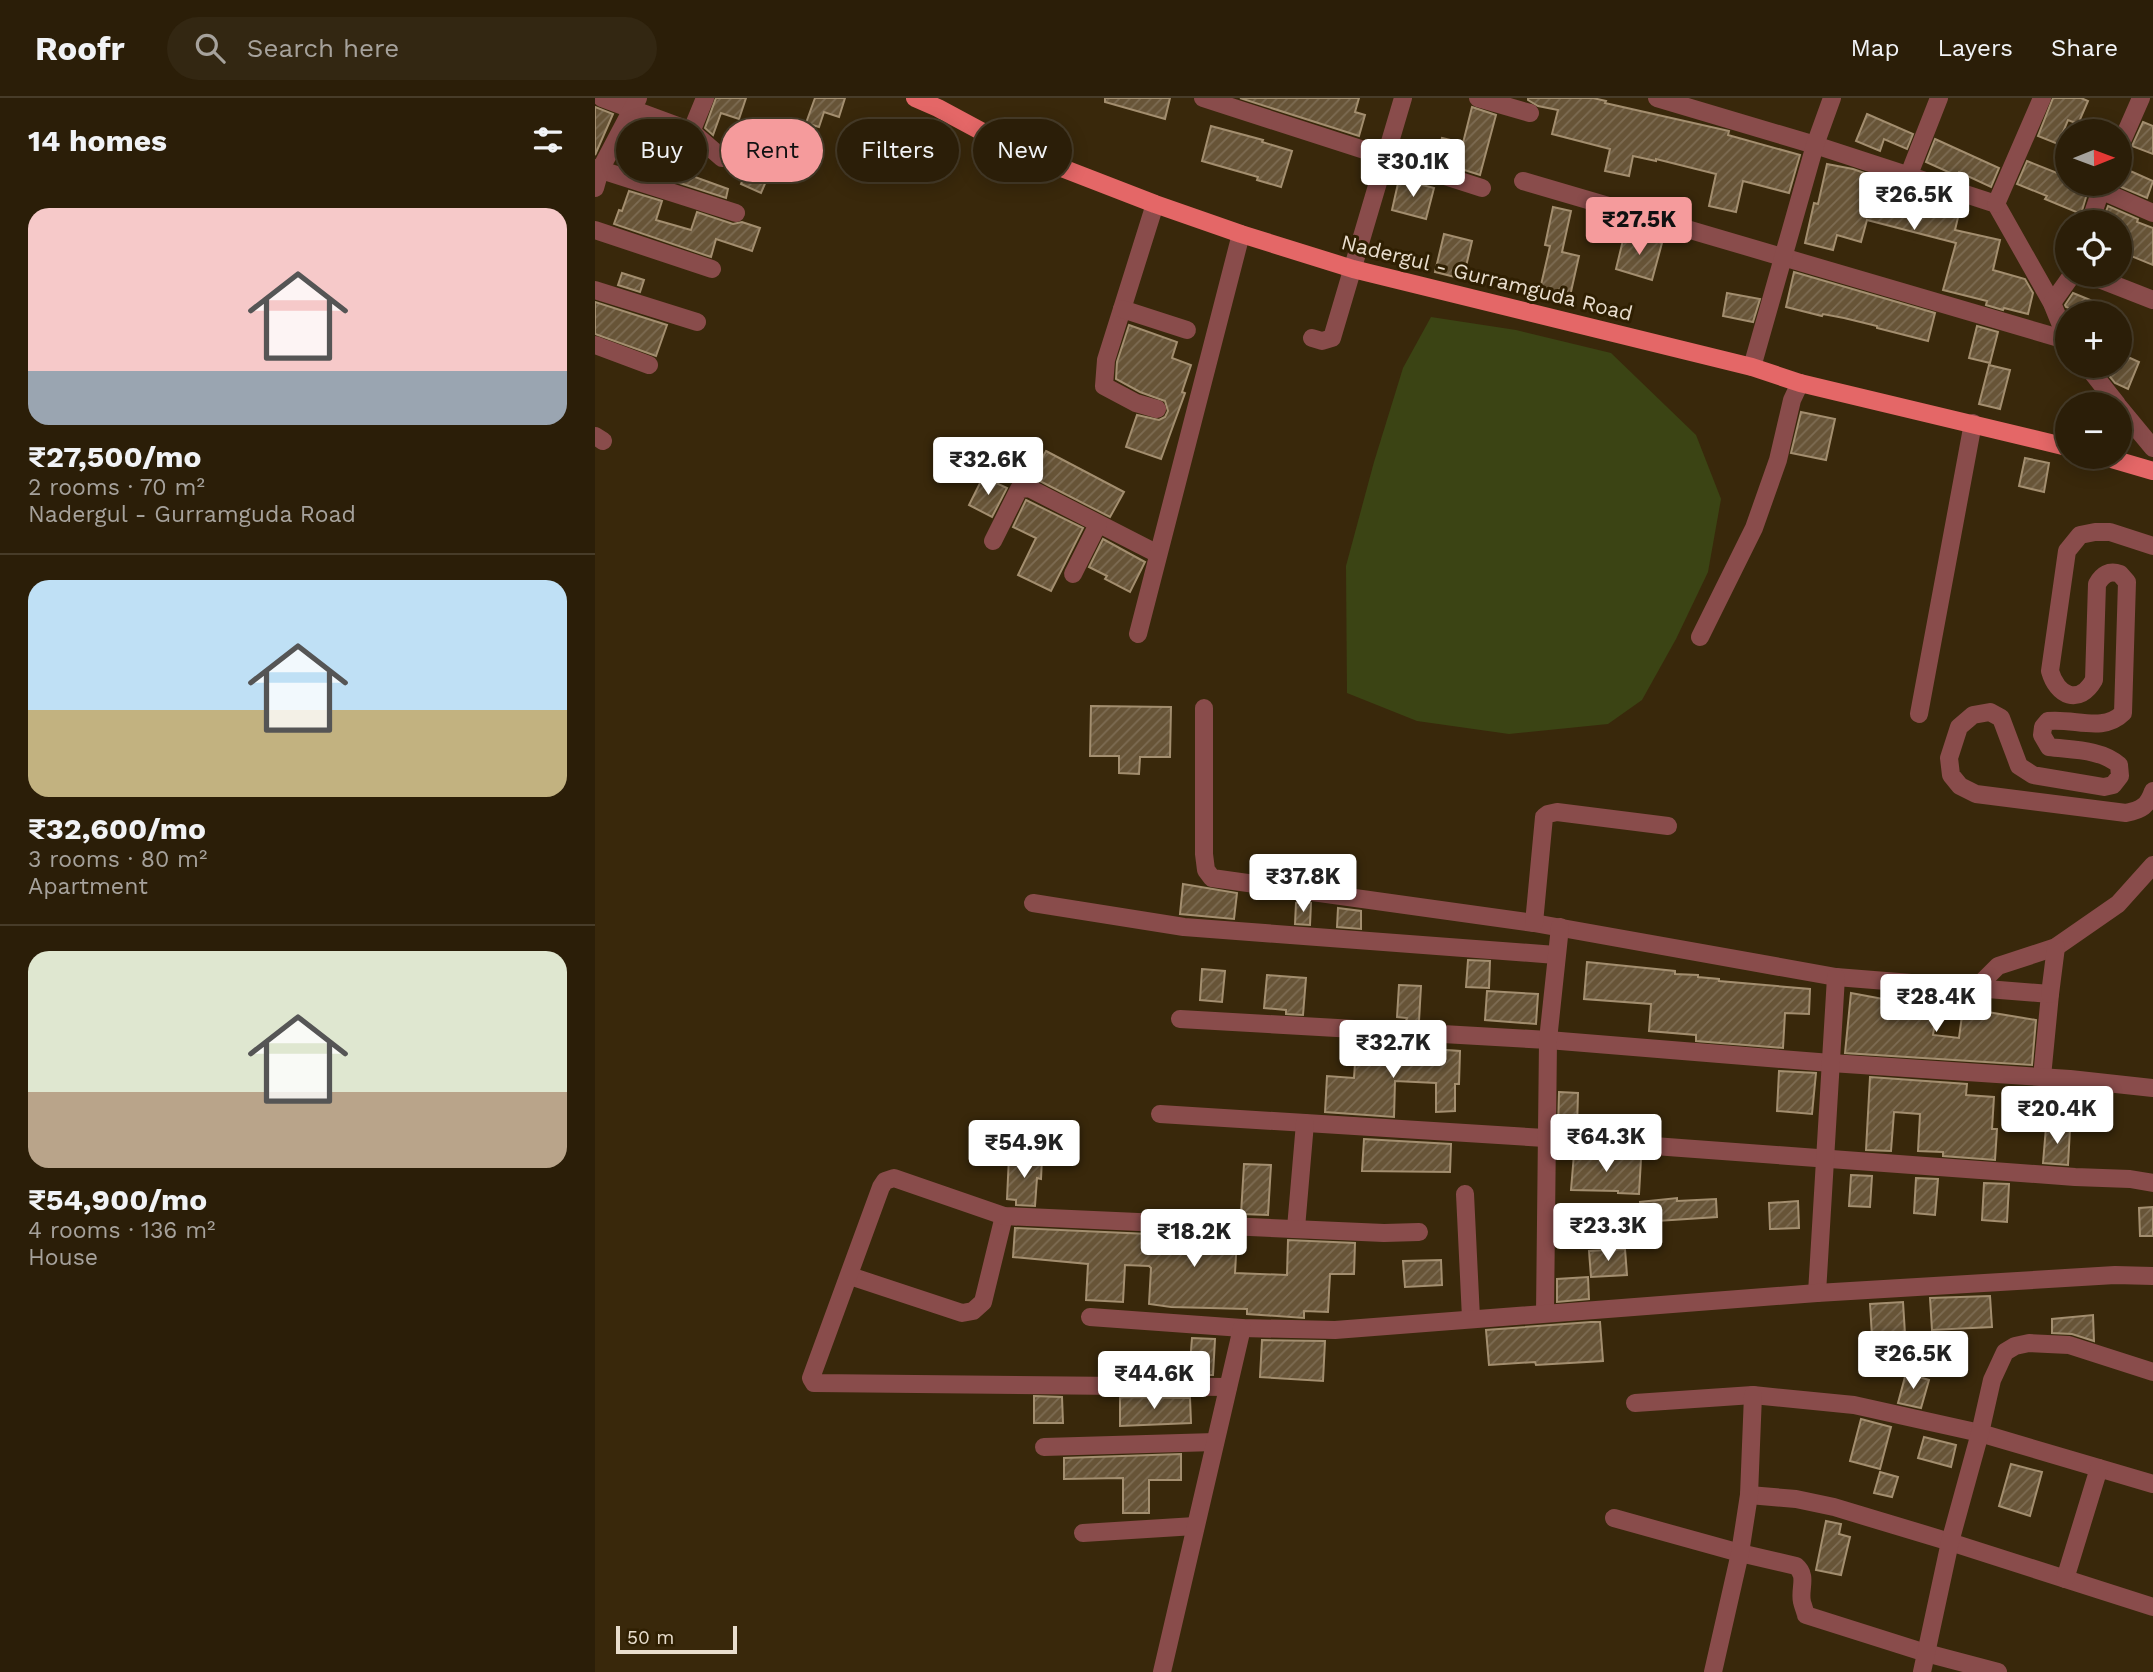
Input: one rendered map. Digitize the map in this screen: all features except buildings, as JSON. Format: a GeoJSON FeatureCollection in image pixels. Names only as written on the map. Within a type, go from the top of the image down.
{"type":"FeatureCollection","features":[{"type":"Feature","properties":{"kind":"main road","name":"Nadergul - Gurramguda Road"},"geometry":{"type":"LineString","coordinates":[[915,98],[939,103],[1018,151],[1155,204],[1353,269],[1752,367],[1800,383],[2055,444]]}},
{"type":"Feature","properties":{"kind":"main road"},"geometry":{"type":"LineString","coordinates":[[2132,465],[2153,471]]}},
{"type":"Feature","properties":{"kind":"street"},"geometry":{"type":"LineString","coordinates":[[602,98],[635,104],[666,119]]}},
{"type":"Feature","properties":{"kind":"street"},"geometry":{"type":"LineString","coordinates":[[696,119],[705,98]]}},
{"type":"Feature","properties":{"kind":"street"},"geometry":{"type":"LineString","coordinates":[[1203,98],[1482,188]]}},
{"type":"Feature","properties":{"kind":"street"},"geometry":{"type":"LineString","coordinates":[[1312,338],[1322,341],[1332,338],[1403,98]]}},
{"type":"Feature","properties":{"kind":"street"},"geometry":{"type":"LineString","coordinates":[[1478,98],[1530,113]]}},
{"type":"Feature","properties":{"kind":"street"},"geometry":{"type":"LineString","coordinates":[[1657,98],[1815,145],[1996,204],[2055,310]]}},
{"type":"Feature","properties":{"kind":"street"},"geometry":{"type":"LineString","coordinates":[[1752,367],[1815,145],[1832,98]]}},
{"type":"Feature","properties":{"kind":"street"},"geometry":{"type":"LineString","coordinates":[[1908,177],[1939,98]]}},
{"type":"Feature","properties":{"kind":"street"},"geometry":{"type":"LineString","coordinates":[[1996,204],[2042,98]]}},
{"type":"Feature","properties":{"kind":"street"},"geometry":{"type":"LineString","coordinates":[[2132,120],[2141,101]]}},
{"type":"Feature","properties":{"kind":"street"},"geometry":{"type":"LineString","coordinates":[[595,188],[597,169],[635,104]]}},
{"type":"Feature","properties":{"kind":"street"},"geometry":{"type":"LineString","coordinates":[[707,145],[721,157]]}},
{"type":"Feature","properties":{"kind":"street"},"geometry":{"type":"LineString","coordinates":[[597,169],[736,213]]}},
{"type":"Feature","properties":{"kind":"street"},"geometry":{"type":"LineString","coordinates":[[1523,181],[2055,337]]}},
{"type":"Feature","properties":{"kind":"street"},"geometry":{"type":"LineString","coordinates":[[2120,196],[2153,213]]}},
{"type":"Feature","properties":{"kind":"street"},"geometry":{"type":"LineString","coordinates":[[1155,204],[1106,360],[1104,386],[1136,403],[1157,409]]}},
{"type":"Feature","properties":{"kind":"street"},"geometry":{"type":"LineString","coordinates":[[595,230],[712,269]]}},
{"type":"Feature","properties":{"kind":"street"},"geometry":{"type":"LineString","coordinates":[[1138,634],[1241,234]]}},
{"type":"Feature","properties":{"kind":"street"},"geometry":{"type":"LineString","coordinates":[[2052,303],[2063,287]]}},
{"type":"Feature","properties":{"kind":"street"},"geometry":{"type":"LineString","coordinates":[[2120,287],[2153,300]]}},
{"type":"Feature","properties":{"kind":"street"},"geometry":{"type":"LineString","coordinates":[[595,290],[697,322]]}},
{"type":"Feature","properties":{"kind":"street"},"geometry":{"type":"LineString","coordinates":[[1122,309],[1187,330]]}},
{"type":"Feature","properties":{"kind":"street"},"geometry":{"type":"LineString","coordinates":[[595,345],[649,365]]}},
{"type":"Feature","properties":{"kind":"street"},"geometry":{"type":"LineString","coordinates":[[2096,378],[2107,392]]}},
{"type":"Feature","properties":{"kind":"street"},"geometry":{"type":"LineString","coordinates":[[1700,637],[1755,528],[1778,460],[1792,400],[1800,383]]}},
{"type":"Feature","properties":{"kind":"street"},"geometry":{"type":"LineString","coordinates":[[1919,714],[1973,423]]}},
{"type":"Feature","properties":{"kind":"street"},"geometry":{"type":"LineString","coordinates":[[2132,423],[2153,449]]}},
{"type":"Feature","properties":{"kind":"street"},"geometry":{"type":"LineString","coordinates":[[993,541],[1020,489],[1029,488],[1158,554]]}},
{"type":"Feature","properties":{"kind":"street"},"geometry":{"type":"LineString","coordinates":[[1073,574],[1098,524]]}},
{"type":"Feature","properties":{"kind":"street"},"geometry":{"type":"LineString","coordinates":[[2153,546],[2110,532],[2095,532],[2081,536],[2067,551],[2050,671],[2054,685],[2064,693],[2079,695],[2088,691],[2094,680],[2097,584],[2107,573],[2120,574],[2127,582],[2123,713],[2105,725],[2048,721],[2043,727],[2042,735],[2049,747],[2110,757],[2119,765],[2120,776],[2113,785],[2104,787],[2033,775],[2019,766],[2001,718],[1990,712],[1973,715],[1959,727],[1949,758],[1951,775],[1960,786],[1976,794],[2126,813],[2139,810],[2149,802],[2153,792]]}},
{"type":"Feature","properties":{"kind":"street"},"geometry":{"type":"LineString","coordinates":[[1205,708],[1204,854],[1206,870],[1212,878],[1560,927],[1836,977],[2050,994]]}},
{"type":"Feature","properties":{"kind":"street"},"geometry":{"type":"LineString","coordinates":[[1534,923],[1543,817],[1557,812],[1668,826]]}},
{"type":"Feature","properties":{"kind":"street"},"geometry":{"type":"LineString","coordinates":[[1976,988],[1998,966],[2056,947],[2118,905],[2153,865]]}},
{"type":"Feature","properties":{"kind":"street"},"geometry":{"type":"LineString","coordinates":[[1033,903],[1184,927],[1556,955]]}},
{"type":"Feature","properties":{"kind":"street"},"geometry":{"type":"LineString","coordinates":[[1545,1312],[1548,1040],[1560,927]]}},
{"type":"Feature","properties":{"kind":"street"},"geometry":{"type":"LineString","coordinates":[[2042,1076],[2056,947]]}},
{"type":"Feature","properties":{"kind":"street"},"geometry":{"type":"LineString","coordinates":[[1817,1293],[1836,977]]}},
{"type":"Feature","properties":{"kind":"street"},"geometry":{"type":"LineString","coordinates":[[1180,1020],[1548,1040],[1831,1063],[2042,1076],[2153,1088]]}},
{"type":"Feature","properties":{"kind":"street"},"geometry":{"type":"LineString","coordinates":[[1160,1114],[1545,1138],[2130,1179],[2153,1183]]}},
{"type":"Feature","properties":{"kind":"street"},"geometry":{"type":"LineString","coordinates":[[1296,1228],[1305,1123]]}},
{"type":"Feature","properties":{"kind":"street"},"geometry":{"type":"LineString","coordinates":[[1228,1387],[814,1383],[811,1378],[880,1187],[885,1181],[894,1178],[1004,1216],[1384,1233],[1419,1231]]}},
{"type":"Feature","properties":{"kind":"street"},"geometry":{"type":"LineString","coordinates":[[1465,1194],[1471,1318]]}},
{"type":"Feature","properties":{"kind":"street"},"geometry":{"type":"LineString","coordinates":[[850,1276],[962,1313],[973,1311],[983,1302],[1004,1216]]}},
{"type":"Feature","properties":{"kind":"street"},"geometry":{"type":"LineString","coordinates":[[1090,1317],[1242,1328],[1335,1329],[1817,1293],[2115,1275],[2153,1276]]}},
{"type":"Feature","properties":{"kind":"street"},"geometry":{"type":"LineString","coordinates":[[1162,1672],[1242,1328]]}},
{"type":"Feature","properties":{"kind":"street"},"geometry":{"type":"LineString","coordinates":[[1922,1672],[1950,1542],[1992,1380],[2005,1352],[2015,1346],[2029,1343],[2069,1345],[2153,1372]]}},
{"type":"Feature","properties":{"kind":"street"},"geometry":{"type":"LineString","coordinates":[[1713,1672],[1740,1553],[1749,1495],[1753,1395]]}},
{"type":"Feature","properties":{"kind":"street"},"geometry":{"type":"LineString","coordinates":[[1635,1403],[1753,1395],[1854,1405],[1980,1433],[2153,1484]]}},
{"type":"Feature","properties":{"kind":"street"},"geometry":{"type":"LineString","coordinates":[[1044,1447],[1215,1442]]}},
{"type":"Feature","properties":{"kind":"street"},"geometry":{"type":"LineString","coordinates":[[2066,1579],[2099,1468]]}},
{"type":"Feature","properties":{"kind":"street"},"geometry":{"type":"LineString","coordinates":[[1749,1495],[1796,1499],[1834,1507],[2153,1607]]}},
{"type":"Feature","properties":{"kind":"street"},"geometry":{"type":"LineString","coordinates":[[1614,1518],[1740,1553],[1787,1563],[1801,1570],[1802,1603],[1806,1615],[1926,1653],[1998,1672]]}},
{"type":"Feature","properties":{"kind":"street"},"geometry":{"type":"LineString","coordinates":[[1083,1533],[1195,1526]]}},
{"type":"Feature","properties":{"kind":"green space"},"geometry":{"type":"Polygon","coordinates":[[[1431,317],[1516,330],[1611,353],[1696,435],[1721,499],[1708,572],[1676,639],[1642,700],[1608,724],[1509,734],[1417,721],[1347,693],[1346,566],[1403,368],[1431,317]]]}}]}
